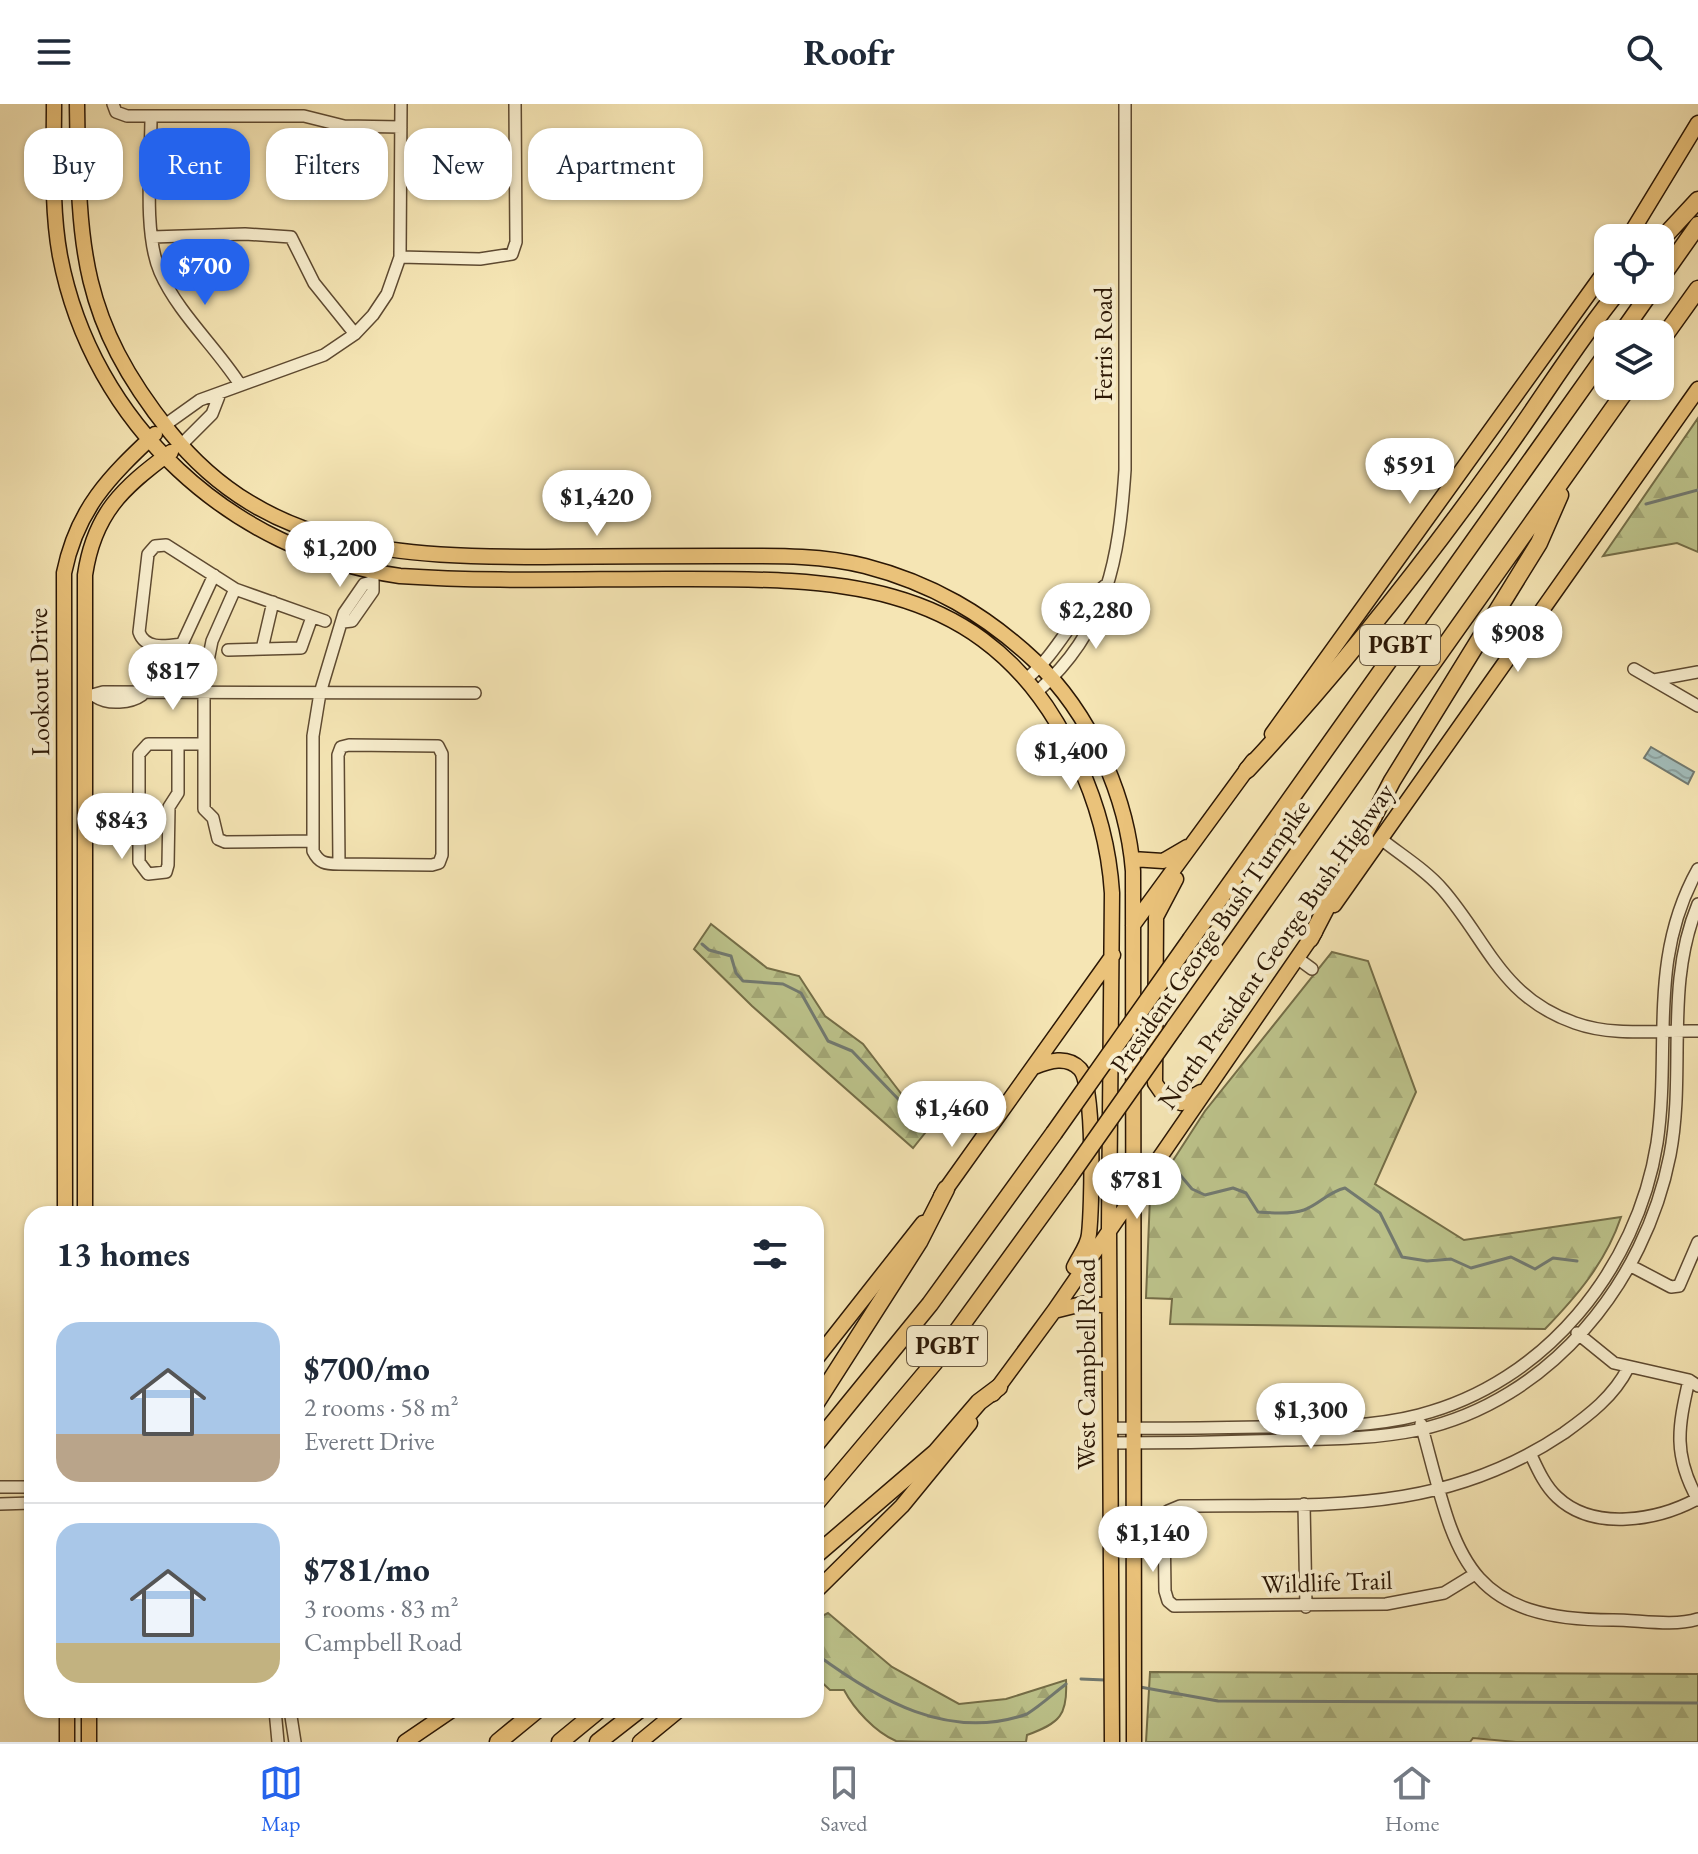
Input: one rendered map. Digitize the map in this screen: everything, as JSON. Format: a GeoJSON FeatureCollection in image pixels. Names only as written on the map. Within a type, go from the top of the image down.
{"type":"FeatureCollection","features":[{"type":"Feature","properties":{"kind":"highway"},"geometry":{"type":"LineString","coordinates":[[1674,226],[1698,200]]}},
{"type":"Feature","properties":{"kind":"highway"},"geometry":{"type":"LineString","coordinates":[[1674,259],[1698,225]]}},
{"type":"Feature","properties":{"kind":"highway"},"geometry":{"type":"LineString","coordinates":[[1674,322],[1698,289]]}},
{"type":"Feature","properties":{"kind":"highway"},"geometry":{"type":"LineString","coordinates":[[1247,770],[1348,655],[1433,550],[1499,459],[1546,386],[1608,304]]}},
{"type":"Feature","properties":{"kind":"highway","name":"President George Bush Turnpike"},"geometry":{"type":"LineString","coordinates":[[824,1434],[930,1304],[1054,1133],[1594,372]]}},
{"type":"Feature","properties":{"kind":"highway","name":"President George Bush Turnpike"},"geometry":{"type":"LineString","coordinates":[[824,1494],[934,1363],[1619,400]]}},
{"type":"Feature","properties":{"kind":"highway"},"geometry":{"type":"LineString","coordinates":[[1310,939],[1392,781],[1539,543],[1575,462]]}},
{"type":"Feature","properties":{"kind":"highway"},"geometry":{"type":"LineString","coordinates":[[824,1390],[919,1242],[946,1189]]}},
{"type":"Feature","properties":{"kind":"highway"},"geometry":{"type":"LineString","coordinates":[[824,1548],[936,1452],[979,1402],[999,1387]]}},
{"type":"Feature","properties":{"kind":"highway"},"geometry":{"type":"LineString","coordinates":[[498,1742],[527,1718]]}},
{"type":"Feature","properties":{"kind":"highway"},"geometry":{"type":"LineString","coordinates":[[560,1742],[589,1718]]}},
{"type":"Feature","properties":{"kind":"highway"},"geometry":{"type":"LineString","coordinates":[[598,1742],[629,1718]]}},
{"type":"Feature","properties":{"kind":"main road","name":"West Campbell Road"},"geometry":{"type":"LineString","coordinates":[[54,104],[56,223],[68,289],[102,376],[130,419],[165,456],[216,502],[262,532],[373,577],[827,582],[881,593],[948,619],[1038,691],[1077,756],[1106,840],[1112,896],[1109,1228],[1112,1742]]}},
{"type":"Feature","properties":{"kind":"main road"},"geometry":{"type":"LineString","coordinates":[[77,104],[79,228],[90,285],[114,347],[181,445],[221,481],[254,503],[313,531],[379,550],[469,557],[826,558],[875,569],[939,592],[1005,633],[1053,678],[1101,755],[1119,804],[1132,859],[1133,1192]]}},
{"type":"Feature","properties":{"kind":"main road"},"geometry":{"type":"LineString","coordinates":[[1637,224],[1698,123]]}},
{"type":"Feature","properties":{"kind":"main road"},"geometry":{"type":"LineString","coordinates":[[824,1349],[906,1247],[1134,924],[1594,287]]}},
{"type":"Feature","properties":{"kind":"main road","name":"North President George Bush Highway"},"geometry":{"type":"LineString","coordinates":[[824,1583],[902,1506],[999,1387],[1698,389]]}},
{"type":"Feature","properties":{"kind":"main road"},"geometry":{"type":"LineString","coordinates":[[130,419],[133,441],[131,458]]}},
{"type":"Feature","properties":{"kind":"main road","name":"Lookout Drive"},"geometry":{"type":"LineString","coordinates":[[65,1206],[62,588],[67,557],[85,510],[165,425]]}},
{"type":"Feature","properties":{"kind":"main road","name":"Lookout Drive"},"geometry":{"type":"LineString","coordinates":[[85,1206],[85,893],[90,697],[85,575],[90,543],[109,507],[181,445]]}},
{"type":"Feature","properties":{"kind":"main road"},"geometry":{"type":"LineString","coordinates":[[373,577],[379,550]]}},
{"type":"Feature","properties":{"kind":"main road"},"geometry":{"type":"LineString","coordinates":[[64,697],[90,697]]}},
{"type":"Feature","properties":{"kind":"main road"},"geometry":{"type":"LineString","coordinates":[[1132,859],[1163,861],[1194,843]]}},
{"type":"Feature","properties":{"kind":"main road"},"geometry":{"type":"LineString","coordinates":[[1194,843],[1156,917],[1155,1083],[1164,1096],[1181,1103],[1208,1086]]}},
{"type":"Feature","properties":{"kind":"main road"},"geometry":{"type":"LineString","coordinates":[[65,893],[85,893]]}},
{"type":"Feature","properties":{"kind":"main road"},"geometry":{"type":"LineString","coordinates":[[1034,1067],[1063,1060],[1074,1064],[1083,1072],[1090,1101],[1089,1237],[1054,1311]]}},
{"type":"Feature","properties":{"kind":"main road","name":"West Campbell Road"},"geometry":{"type":"LineString","coordinates":[[1133,1192],[1134,1742]]}},
{"type":"Feature","properties":{"kind":"main road"},"geometry":{"type":"LineString","coordinates":[[1054,1311],[1086,1303],[1109,1306]]}},
{"type":"Feature","properties":{"kind":"main road"},"geometry":{"type":"LineString","coordinates":[[67,1718],[67,1742]]}},
{"type":"Feature","properties":{"kind":"main road"},"geometry":{"type":"LineString","coordinates":[[89,1718],[89,1742]]}},
{"type":"Feature","properties":{"kind":"main road"},"geometry":{"type":"LineString","coordinates":[[405,1742],[440,1718]]}},
{"type":"Feature","properties":{"kind":"main road"},"geometry":{"type":"LineString","coordinates":[[640,1742],[669,1718]]}},
{"type":"Feature","properties":{"kind":"street"},"geometry":{"type":"LineString","coordinates":[[165,425],[200,400],[219,396],[239,383],[324,355],[355,334],[387,294],[400,257],[401,104]]}},
{"type":"Feature","properties":{"kind":"street"},"geometry":{"type":"LineString","coordinates":[[400,257],[480,259],[512,254],[516,242],[515,104]]}},
{"type":"Feature","properties":{"kind":"street","name":"Ferris Road"},"geometry":{"type":"LineString","coordinates":[[1038,691],[1053,678],[1095,621],[1108,583],[1125,470],[1125,104]]}},
{"type":"Feature","properties":{"kind":"street"},"geometry":{"type":"LineString","coordinates":[[114,108],[151,117],[304,116],[344,126],[401,127]]}},
{"type":"Feature","properties":{"kind":"street"},"geometry":{"type":"LineString","coordinates":[[151,117],[152,237],[159,270],[172,295],[220,354],[239,383]]}},
{"type":"Feature","properties":{"kind":"street"},"geometry":{"type":"LineString","coordinates":[[152,237],[245,234],[291,237],[314,283],[355,334]]}},
{"type":"Feature","properties":{"kind":"street"},"geometry":{"type":"LineString","coordinates":[[181,445],[212,414],[219,396]]}},
{"type":"Feature","properties":{"kind":"street"},"geometry":{"type":"LineString","coordinates":[[214,575],[182,644],[148,645],[142,640],[139,632],[148,554],[155,546],[166,545],[214,575],[235,589],[325,621]]}},
{"type":"Feature","properties":{"kind":"street"},"geometry":{"type":"LineString","coordinates":[[339,864],[338,755],[341,747],[438,746],[442,754],[439,863],[339,864],[318,860],[313,841],[313,736],[320,693],[344,613],[362,597],[373,577]]}},
{"type":"Feature","properties":{"kind":"street"},"geometry":{"type":"LineString","coordinates":[[1026,679],[1041,667],[1096,593],[1108,583]]}},
{"type":"Feature","properties":{"kind":"street"},"geometry":{"type":"LineString","coordinates":[[235,589],[212,641],[203,695],[203,801],[214,822],[218,839],[313,841]]}},
{"type":"Feature","properties":{"kind":"street"},"geometry":{"type":"LineString","coordinates":[[262,649],[273,602]]}},
{"type":"Feature","properties":{"kind":"street"},"geometry":{"type":"LineString","coordinates":[[228,650],[301,648],[312,617]]}},
{"type":"Feature","properties":{"kind":"street"},"geometry":{"type":"LineString","coordinates":[[1634,669],[1695,702]]}},
{"type":"Feature","properties":{"kind":"street"},"geometry":{"type":"LineString","coordinates":[[1654,680],[1698,672]]}},
{"type":"Feature","properties":{"kind":"street"},"geometry":{"type":"LineString","coordinates":[[90,697],[103,692],[142,695],[475,693]]}},
{"type":"Feature","properties":{"kind":"street"},"geometry":{"type":"LineString","coordinates":[[178,745],[178,793],[169,807],[168,865],[166,872],[148,874],[139,862],[139,754],[148,744],[203,744]]}},
{"type":"Feature","properties":{"kind":"street"},"geometry":{"type":"LineString","coordinates":[[1381,839],[1444,890],[1501,974],[1529,998],[1574,1023],[1606,1030],[1698,1031]]}},
{"type":"Feature","properties":{"kind":"street"},"geometry":{"type":"LineString","coordinates":[[1133,1436],[1316,1427],[1419,1415],[1478,1393],[1511,1373],[1568,1326],[1608,1276],[1631,1234],[1646,1189],[1657,1142],[1665,974],[1674,932],[1698,869]]}},
{"type":"Feature","properties":{"kind":"street"},"geometry":{"type":"LineString","coordinates":[[1110,1436],[1342,1440],[1423,1429],[1488,1404],[1531,1377],[1580,1336],[1631,1266],[1654,1215],[1670,1153],[1676,990],[1698,904]]}},
{"type":"Feature","properties":{"kind":"street"},"geometry":{"type":"LineString","coordinates":[[1297,958],[1312,969]]}},
{"type":"Feature","properties":{"kind":"street"},"geometry":{"type":"LineString","coordinates":[[1631,1266],[1676,1288],[1682,1283],[1698,1242]]}},
{"type":"Feature","properties":{"kind":"street"},"geometry":{"type":"LineString","coordinates":[[1531,1455],[1558,1498],[1587,1514],[1652,1517],[1698,1499],[1680,1458],[1683,1408],[1693,1383],[1628,1368],[1601,1355],[1568,1326]]}},
{"type":"Feature","properties":{"kind":"street"},"geometry":{"type":"LineString","coordinates":[[1306,1607],[1304,1504],[1394,1500],[1441,1490],[1499,1471],[1531,1455],[1594,1411],[1628,1368]]}},
{"type":"Feature","properties":{"kind":"street"},"geometry":{"type":"LineString","coordinates":[[1419,1415],[1452,1532],[1475,1574],[1509,1603],[1559,1619],[1698,1619]]}},
{"type":"Feature","properties":{"kind":"street"},"geometry":{"type":"LineString","coordinates":[[1282,1440],[1316,1427]]}},
{"type":"Feature","properties":{"kind":"street"},"geometry":{"type":"LineString","coordinates":[[0,1487],[24,1487]]}},
{"type":"Feature","properties":{"kind":"street"},"geometry":{"type":"LineString","coordinates":[[0,1504],[24,1503]]}},
{"type":"Feature","properties":{"kind":"street","name":"Wildlife Trail"},"geometry":{"type":"LineString","coordinates":[[1304,1504],[1180,1506],[1168,1511],[1164,1519],[1165,1591],[1168,1601],[1174,1606],[1306,1607],[1425,1598],[1444,1593],[1475,1574]]}},
{"type":"Feature","properties":{"kind":"street"},"geometry":{"type":"LineString","coordinates":[[276,1718],[278,1742]]}},
{"type":"Feature","properties":{"kind":"street"},"geometry":{"type":"LineString","coordinates":[[291,1718],[295,1742]]}},
{"type":"Feature","properties":{"kind":"green space"},"geometry":{"type":"Polygon","coordinates":[[[1698,418],[1698,552],[1677,543],[1603,556],[1698,418]]]}},
{"type":"Feature","properties":{"kind":"green space"},"geometry":{"type":"Polygon","coordinates":[[[711,924],[767,968],[799,976],[825,1016],[863,1044],[906,1100],[922,1105],[937,1118],[913,1148],[752,1006],[694,949],[711,924]]]}},
{"type":"Feature","properties":{"kind":"green space"},"geometry":{"type":"Polygon","coordinates":[[[1332,952],[1368,961],[1416,1092],[1375,1184],[1464,1240],[1621,1217],[1607,1249],[1589,1278],[1545,1329],[1170,1324],[1172,1299],[1146,1298],[1150,1196],[1205,1111],[1332,952]]]}},
{"type":"Feature","properties":{"kind":"green space"},"geometry":{"type":"Polygon","coordinates":[[[828,1613],[892,1667],[959,1704],[1006,1699],[1066,1680],[1063,1710],[1054,1722],[1027,1735],[1026,1742],[896,1741],[866,1719],[844,1690],[830,1690],[824,1684],[824,1615],[828,1613]]]}},
{"type":"Feature","properties":{"kind":"green space"},"geometry":{"type":"Polygon","coordinates":[[[1150,1672],[1698,1674],[1698,1742],[1516,1742],[1473,1738],[1470,1742],[1146,1742],[1150,1672]]]}},
{"type":"Feature","properties":{"kind":"water"},"geometry":{"type":"Polygon","coordinates":[[[1651,747],[1694,772],[1688,784],[1644,758],[1651,747]]]}},
{"type":"Feature","properties":{"kind":"waterway"},"geometry":{"type":"LineString","coordinates":[[1646,504],[1698,490]]}},
{"type":"Feature","properties":{"kind":"waterway"},"geometry":{"type":"LineString","coordinates":[[702,944],[709,950],[731,956],[736,973],[743,981],[783,984],[801,993],[828,1041],[852,1051],[926,1128]]}},
{"type":"Feature","properties":{"kind":"waterway"},"geometry":{"type":"LineString","coordinates":[[1176,1170],[1192,1189],[1205,1195],[1233,1188],[1246,1193],[1258,1212],[1304,1210],[1345,1188],[1380,1213],[1402,1257],[1427,1261],[1451,1259],[1471,1268],[1511,1257],[1535,1269],[1553,1258],[1577,1261]]}},
{"type":"Feature","properties":{"kind":"waterway"},"geometry":{"type":"LineString","coordinates":[[824,1660],[889,1700],[942,1719],[969,1723],[998,1721],[1027,1714],[1066,1684]]}},
{"type":"Feature","properties":{"kind":"waterway"},"geometry":{"type":"LineString","coordinates":[[1081,1679],[1105,1680]]}},
{"type":"Feature","properties":{"kind":"waterway"},"geometry":{"type":"LineString","coordinates":[[1140,1687],[1218,1701],[1698,1703]]}}]}
